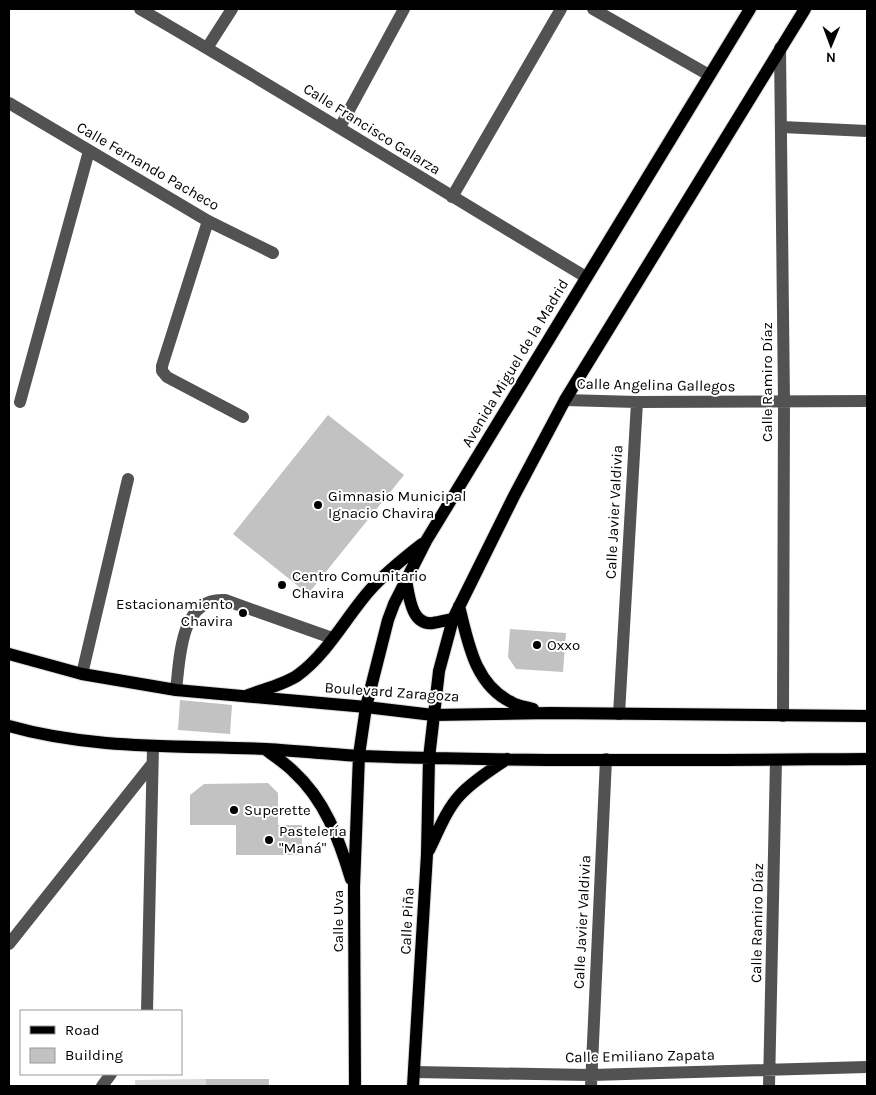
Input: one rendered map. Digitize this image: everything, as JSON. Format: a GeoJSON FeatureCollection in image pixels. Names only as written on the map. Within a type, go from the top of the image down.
{"type":"FeatureCollection","features":[{"type":"Feature","properties":{"kind":"main road","name":"Avenida Miguel de la Madrid"},"geometry":{"type":"LineString","coordinates":[[359,756],[366,707],[388,620],[394,604],[426,541],[750,9]]}},
{"type":"Feature","properties":{"kind":"main road"},"geometry":{"type":"LineString","coordinates":[[429,758],[439,671],[453,619],[459,606],[565,400],[805,9]]}},
{"type":"Feature","properties":{"kind":"main road"},"geometry":{"type":"LineString","coordinates":[[242,697],[287,682],[297,676],[320,654],[370,590],[397,564],[426,541]]}},
{"type":"Feature","properties":{"kind":"main road"},"geometry":{"type":"LineString","coordinates":[[406,580],[412,606],[418,618],[427,623],[453,619]]}},
{"type":"Feature","properties":{"kind":"main road"},"geometry":{"type":"LineString","coordinates":[[459,606],[471,655],[479,672],[490,685],[498,694],[510,702],[550,713]]}},
{"type":"Feature","properties":{"kind":"main road","name":"Boulevard Zaragoza"},"geometry":{"type":"LineString","coordinates":[[9,654],[82,674],[176,690],[433,715],[550,713],[867,716]]}},
{"type":"Feature","properties":{"kind":"main road"},"geometry":{"type":"LineString","coordinates":[[9,726],[30,732],[84,741],[153,747],[265,749],[359,756],[508,759],[867,759]]}},
{"type":"Feature","properties":{"kind":"main road"},"geometry":{"type":"LineString","coordinates":[[265,749],[293,771],[310,788],[326,812],[338,838],[354,888]]}},
{"type":"Feature","properties":{"kind":"main road","name":"Calle Uva"},"geometry":{"type":"LineString","coordinates":[[355,1086],[354,888],[359,756]]}},
{"type":"Feature","properties":{"kind":"main road","name":"Calle Piña"},"geometry":{"type":"LineString","coordinates":[[413,1086],[427,854],[429,758]]}},
{"type":"Feature","properties":{"kind":"main road"},"geometry":{"type":"LineString","coordinates":[[427,854],[446,816],[459,796],[478,779],[508,759]]}},
{"type":"Feature","properties":{"kind":"street","name":"Calle Francisco Galarza"},"geometry":{"type":"LineString","coordinates":[[140,9],[340,127],[586,277]]}},
{"type":"Feature","properties":{"kind":"street"},"geometry":{"type":"LineString","coordinates":[[207,48],[232,9]]}},
{"type":"Feature","properties":{"kind":"street"},"geometry":{"type":"LineString","coordinates":[[340,127],[404,9]]}},
{"type":"Feature","properties":{"kind":"street"},"geometry":{"type":"LineString","coordinates":[[452,197],[561,9]]}},
{"type":"Feature","properties":{"kind":"street"},"geometry":{"type":"LineString","coordinates":[[594,9],[709,75]]}},
{"type":"Feature","properties":{"kind":"street","name":"Calle Ramiro Díaz"},"geometry":{"type":"LineString","coordinates":[[780,48],[784,402],[783,716]]}},
{"type":"Feature","properties":{"kind":"street","name":"Calle Fernando Pacheco"},"geometry":{"type":"LineString","coordinates":[[9,102],[208,221],[273,253]]}},
{"type":"Feature","properties":{"kind":"street"},"geometry":{"type":"LineString","coordinates":[[782,127],[867,131]]}},
{"type":"Feature","properties":{"kind":"street"},"geometry":{"type":"LineString","coordinates":[[20,402],[89,151]]}},
{"type":"Feature","properties":{"kind":"street"},"geometry":{"type":"LineString","coordinates":[[208,221],[162,371],[167,377],[243,417]]}},
{"type":"Feature","properties":{"kind":"street","name":"Calle Angelina Gallegos"},"geometry":{"type":"LineString","coordinates":[[565,400],[637,402],[867,401]]}},
{"type":"Feature","properties":{"kind":"street","name":"Calle Javier Valdivia"},"geometry":{"type":"LineString","coordinates":[[619,714],[637,402]]}},
{"type":"Feature","properties":{"kind":"street"},"geometry":{"type":"LineString","coordinates":[[82,674],[128,479]]}},
{"type":"Feature","properties":{"kind":"street"},"geometry":{"type":"LineString","coordinates":[[176,690],[188,621],[206,602],[225,600],[332,638]]}},
{"type":"Feature","properties":{"kind":"street"},"geometry":{"type":"LineString","coordinates":[[147,1010],[153,747]]}},
{"type":"Feature","properties":{"kind":"street","name":"Calle Javier Valdivia"},"geometry":{"type":"LineString","coordinates":[[591,1081],[606,759]]}},
{"type":"Feature","properties":{"kind":"street","name":"Calle Ramiro Díaz"},"geometry":{"type":"LineString","coordinates":[[769,1086],[776,760]]}},
{"type":"Feature","properties":{"kind":"street"},"geometry":{"type":"LineString","coordinates":[[9,944],[152,764]]}},
{"type":"Feature","properties":{"kind":"street","name":"Calle Emiliano Zapata"},"geometry":{"type":"LineString","coordinates":[[414,1072],[591,1081],[770,1070],[867,1067]]}},
{"type":"Feature","properties":{"kind":"street"},"geometry":{"type":"LineString","coordinates":[[102,1086],[110,1075]]}},
{"type":"Feature","properties":{"kind":"shaded area"},"geometry":{"type":"Polygon","coordinates":[[[206,1079],[206,1086],[135,1086],[135,1080],[206,1079]]]}},
{"type":"Feature","properties":{"kind":"building","name":"Gimnasio Municipal Ignacio Chavira"},"geometry":{"type":"Polygon","coordinates":[[[328,415],[404,475],[308,594],[233,534],[328,415]]]}},
{"type":"Feature","properties":{"kind":"building","name":"Oxxo"},"geometry":{"type":"Polygon","coordinates":[[[510,629],[566,633],[563,672],[516,669],[508,657],[510,629]]]}},
{"type":"Feature","properties":{"kind":"building"},"geometry":{"type":"Polygon","coordinates":[[[180,700],[232,705],[230,734],[178,730],[180,700]]]}},
{"type":"Feature","properties":{"kind":"building","name":"Superette"},"geometry":{"type":"Polygon","coordinates":[[[268,783],[278,793],[278,825],[302,825],[302,855],[236,855],[236,825],[190,825],[190,795],[204,784],[268,783]]]}},
{"type":"Feature","properties":{"kind":"building"},"geometry":{"type":"Polygon","coordinates":[[[206,1079],[269,1079],[269,1086],[206,1086],[206,1079]]]}},
{"type":"Feature","properties":{"kind":"place","name":"Gimnasio Municipal Ignacio Chavira"},"geometry":{"type":"Point","coordinates":[318,505]}},
{"type":"Feature","properties":{"kind":"place","name":"Centro Comunitario Chavira"},"geometry":{"type":"Point","coordinates":[282,585]}},
{"type":"Feature","properties":{"kind":"place","name":"Estacionamiento Chavira"},"geometry":{"type":"Point","coordinates":[243,613]}},
{"type":"Feature","properties":{"kind":"place","name":"Oxxo"},"geometry":{"type":"Point","coordinates":[537,645]}},
{"type":"Feature","properties":{"kind":"place","name":"Superette"},"geometry":{"type":"Point","coordinates":[234,810]}},
{"type":"Feature","properties":{"kind":"place","name":"Pastelería \"Maná\""},"geometry":{"type":"Point","coordinates":[269,840]}}]}
